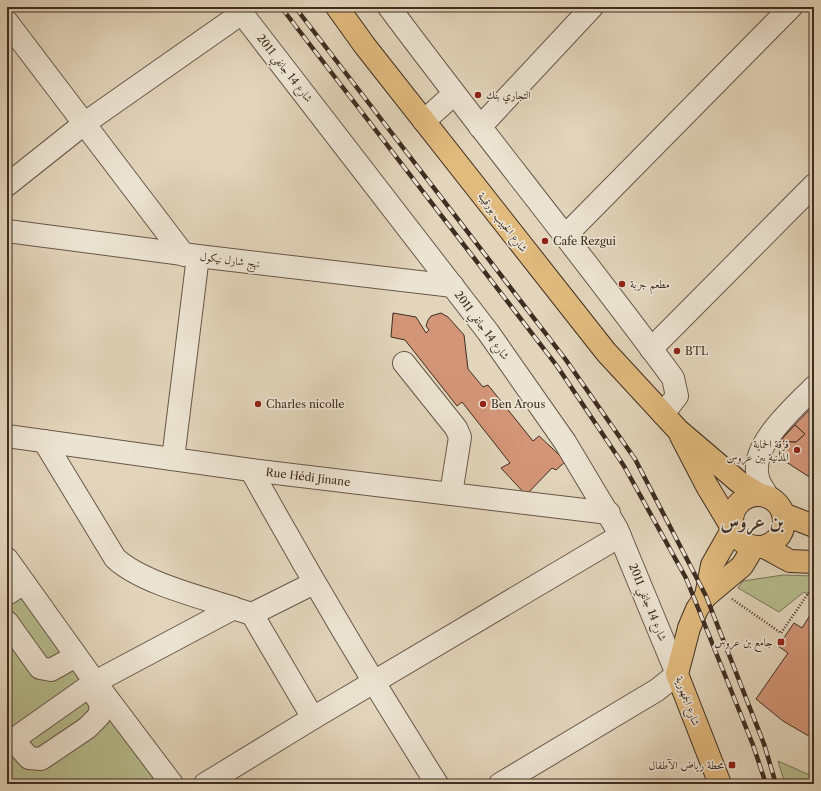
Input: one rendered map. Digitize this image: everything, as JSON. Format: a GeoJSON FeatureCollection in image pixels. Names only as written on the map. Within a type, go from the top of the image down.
{"type":"FeatureCollection","features":[{"type":"Feature","properties":{"kind":"main road","name":"شارع الحبيب بورقيبة"},"geometry":{"type":"LineString","coordinates":[[336,7],[606,352],[678,430],[739,482],[764,496]]}},
{"type":"Feature","properties":{"kind":"main road","name":"شارع الحبيب بورقيبة"},"geometry":{"type":"LineString","coordinates":[[678,430],[707,486],[732,528]]}},
{"type":"Feature","properties":{"kind":"main road"},"geometry":{"type":"LineString","coordinates":[[760,548],[779,538],[783,530],[783,514],[778,504],[764,496],[752,496],[738,503],[732,514],[732,528],[741,542],[760,548],[790,561],[814,562]]}},
{"type":"Feature","properties":{"kind":"main road"},"geometry":{"type":"LineString","coordinates":[[783,514],[814,526]]}},
{"type":"Feature","properties":{"kind":"main road","name":"شارع الجمهورية"},"geometry":{"type":"LineString","coordinates":[[710,592],[712,565],[732,528]]}},
{"type":"Feature","properties":{"kind":"main road","name":"شارع الجمهورية"},"geometry":{"type":"LineString","coordinates":[[720,784],[677,674],[688,628],[697,609],[710,592],[742,566],[760,548]]}},
{"type":"Feature","properties":{"kind":"street"},"geometry":{"type":"LineString","coordinates":[[389,7],[454,94],[566,235],[673,378],[677,396],[663,414]]}},
{"type":"Feature","properties":{"kind":"street"},"geometry":{"type":"LineString","coordinates":[[480,127],[592,7]]}},
{"type":"Feature","properties":{"kind":"street"},"geometry":{"type":"LineString","coordinates":[[566,235],[791,7]]}},
{"type":"Feature","properties":{"kind":"street"},"geometry":{"type":"LineString","coordinates":[[7,185],[85,123],[240,10]]}},
{"type":"Feature","properties":{"kind":"street","name":"شارع 14 جانفي 2011"},"geometry":{"type":"LineString","coordinates":[[240,10],[488,332],[565,442],[609,513],[677,674]]}},
{"type":"Feature","properties":{"kind":"street"},"geometry":{"type":"LineString","coordinates":[[7,22],[85,123],[191,255],[173,459]]}},
{"type":"Feature","properties":{"kind":"street"},"geometry":{"type":"LineString","coordinates":[[424,121],[454,94]]}},
{"type":"Feature","properties":{"kind":"street"},"geometry":{"type":"LineString","coordinates":[[652,349],[814,185]]}},
{"type":"Feature","properties":{"kind":"street","name":"نهج شارل نيكول"},"geometry":{"type":"LineString","coordinates":[[7,231],[191,255],[453,286]]}},
{"type":"Feature","properties":{"kind":"street"},"geometry":{"type":"LineString","coordinates":[[404,363],[456,428],[460,437],[451,494]]}},
{"type":"Feature","properties":{"kind":"street"},"geometry":{"type":"LineString","coordinates":[[764,496],[758,478],[759,456],[772,432],[814,387]]}},
{"type":"Feature","properties":{"kind":"street","name":"Rue Hédi Jinane"},"geometry":{"type":"LineString","coordinates":[[7,436],[251,470],[609,513]]}},
{"type":"Feature","properties":{"kind":"street"},"geometry":{"type":"LineString","coordinates":[[44,441],[115,558],[123,566],[142,576],[243,611],[313,718]]}},
{"type":"Feature","properties":{"kind":"street"},"geometry":{"type":"LineString","coordinates":[[251,470],[314,583],[372,681],[437,784]]}},
{"type":"Feature","properties":{"kind":"street"},"geometry":{"type":"LineString","coordinates":[[205,784],[372,681],[620,536]]}},
{"type":"Feature","properties":{"kind":"street"},"geometry":{"type":"LineString","coordinates":[[7,559],[15,588],[76,656],[92,684],[101,704],[100,716],[87,728],[41,759],[29,758],[10,742],[92,684],[243,611],[314,583]]}},
{"type":"Feature","properties":{"kind":"street"},"geometry":{"type":"LineString","coordinates":[[7,622],[40,668],[51,670],[76,656]]}},
{"type":"Feature","properties":{"kind":"street"},"geometry":{"type":"LineString","coordinates":[[500,784],[657,690],[677,674]]}},
{"type":"Feature","properties":{"kind":"street"},"geometry":{"type":"LineString","coordinates":[[92,684],[172,784]]}},
{"type":"Feature","properties":{"kind":"path"},"geometry":{"type":"LineString","coordinates":[[710,592],[781,633],[814,585]]}},
{"type":"Feature","properties":{"kind":"green space"},"geometry":{"type":"Polygon","coordinates":[[[7,559],[171,784],[7,784],[7,559]]]}},
{"type":"Feature","properties":{"kind":"green space"},"geometry":{"type":"Polygon","coordinates":[[[783,575],[814,576],[814,598],[804,592],[779,612],[738,588],[743,581],[783,575]]]}},
{"type":"Feature","properties":{"kind":"green space"},"geometry":{"type":"Polygon","coordinates":[[[778,761],[814,777],[814,784],[785,784],[778,761]]]}},
{"type":"Feature","properties":{"kind":"building","name":"Ben Arous"},"geometry":{"type":"Polygon","coordinates":[[[393,313],[416,317],[426,333],[429,330],[426,326],[431,316],[441,313],[448,317],[464,335],[468,369],[483,387],[488,385],[533,441],[539,436],[566,461],[556,470],[552,468],[526,495],[501,468],[510,463],[462,402],[457,406],[405,340],[391,337],[393,313]]]}},
{"type":"Feature","properties":{"kind":"building","name":"فرقة الحماية المدنية ببن عروس"},"geometry":{"type":"Polygon","coordinates":[[[814,405],[814,480],[780,458],[779,441],[814,405]],[[795,425],[780,441],[796,442],[805,434],[795,425]]]}},
{"type":"Feature","properties":{"kind":"building"},"geometry":{"type":"Polygon","coordinates":[[[795,425],[805,434],[796,442],[780,441],[795,425]]]}},
{"type":"Feature","properties":{"kind":"building"},"geometry":{"type":"Polygon","coordinates":[[[814,609],[814,739],[783,721],[756,699],[788,653],[778,646],[794,623],[802,628],[814,609]]]}},
{"type":"Feature","properties":{"kind":"railway"},"geometry":{"type":"LineString","coordinates":[[281,7],[557,366],[624,466],[686,578],[753,745],[766,784]]}},
{"type":"Feature","properties":{"kind":"railway"},"geometry":{"type":"LineString","coordinates":[[295,7],[566,360],[635,459],[706,596],[764,744],[776,784]]}},
{"type":"Feature","properties":{"kind":"place","name":"التجاري بنك"},"geometry":{"type":"Point","coordinates":[478,95]}},
{"type":"Feature","properties":{"kind":"place","name":"Cafe Rezgui"},"geometry":{"type":"Point","coordinates":[545,241]}},
{"type":"Feature","properties":{"kind":"place","name":"مطعم جربة"},"geometry":{"type":"Point","coordinates":[622,284]}},
{"type":"Feature","properties":{"kind":"place","name":"BTL"},"geometry":{"type":"Point","coordinates":[677,351]}},
{"type":"Feature","properties":{"kind":"place","name":"Charles nicolle"},"geometry":{"type":"Point","coordinates":[258,404]}},
{"type":"Feature","properties":{"kind":"place","name":"Ben Arous"},"geometry":{"type":"Point","coordinates":[483,404]}},
{"type":"Feature","properties":{"kind":"place","name":"فرقة الحماية المدنية ببن عروس"},"geometry":{"type":"Point","coordinates":[797,450]}},
{"type":"Feature","properties":{"kind":"place","name":"جامع بن عروس"},"geometry":{"type":"Point","coordinates":[781,642]}},
{"type":"Feature","properties":{"kind":"place","name":"محطة رياض الآطفال"},"geometry":{"type":"Point","coordinates":[732,765]}},
{"type":"Feature","properties":{"kind":"district","name":"بن عروس"},"geometry":{"type":"Point","coordinates":[752,521]}}]}
